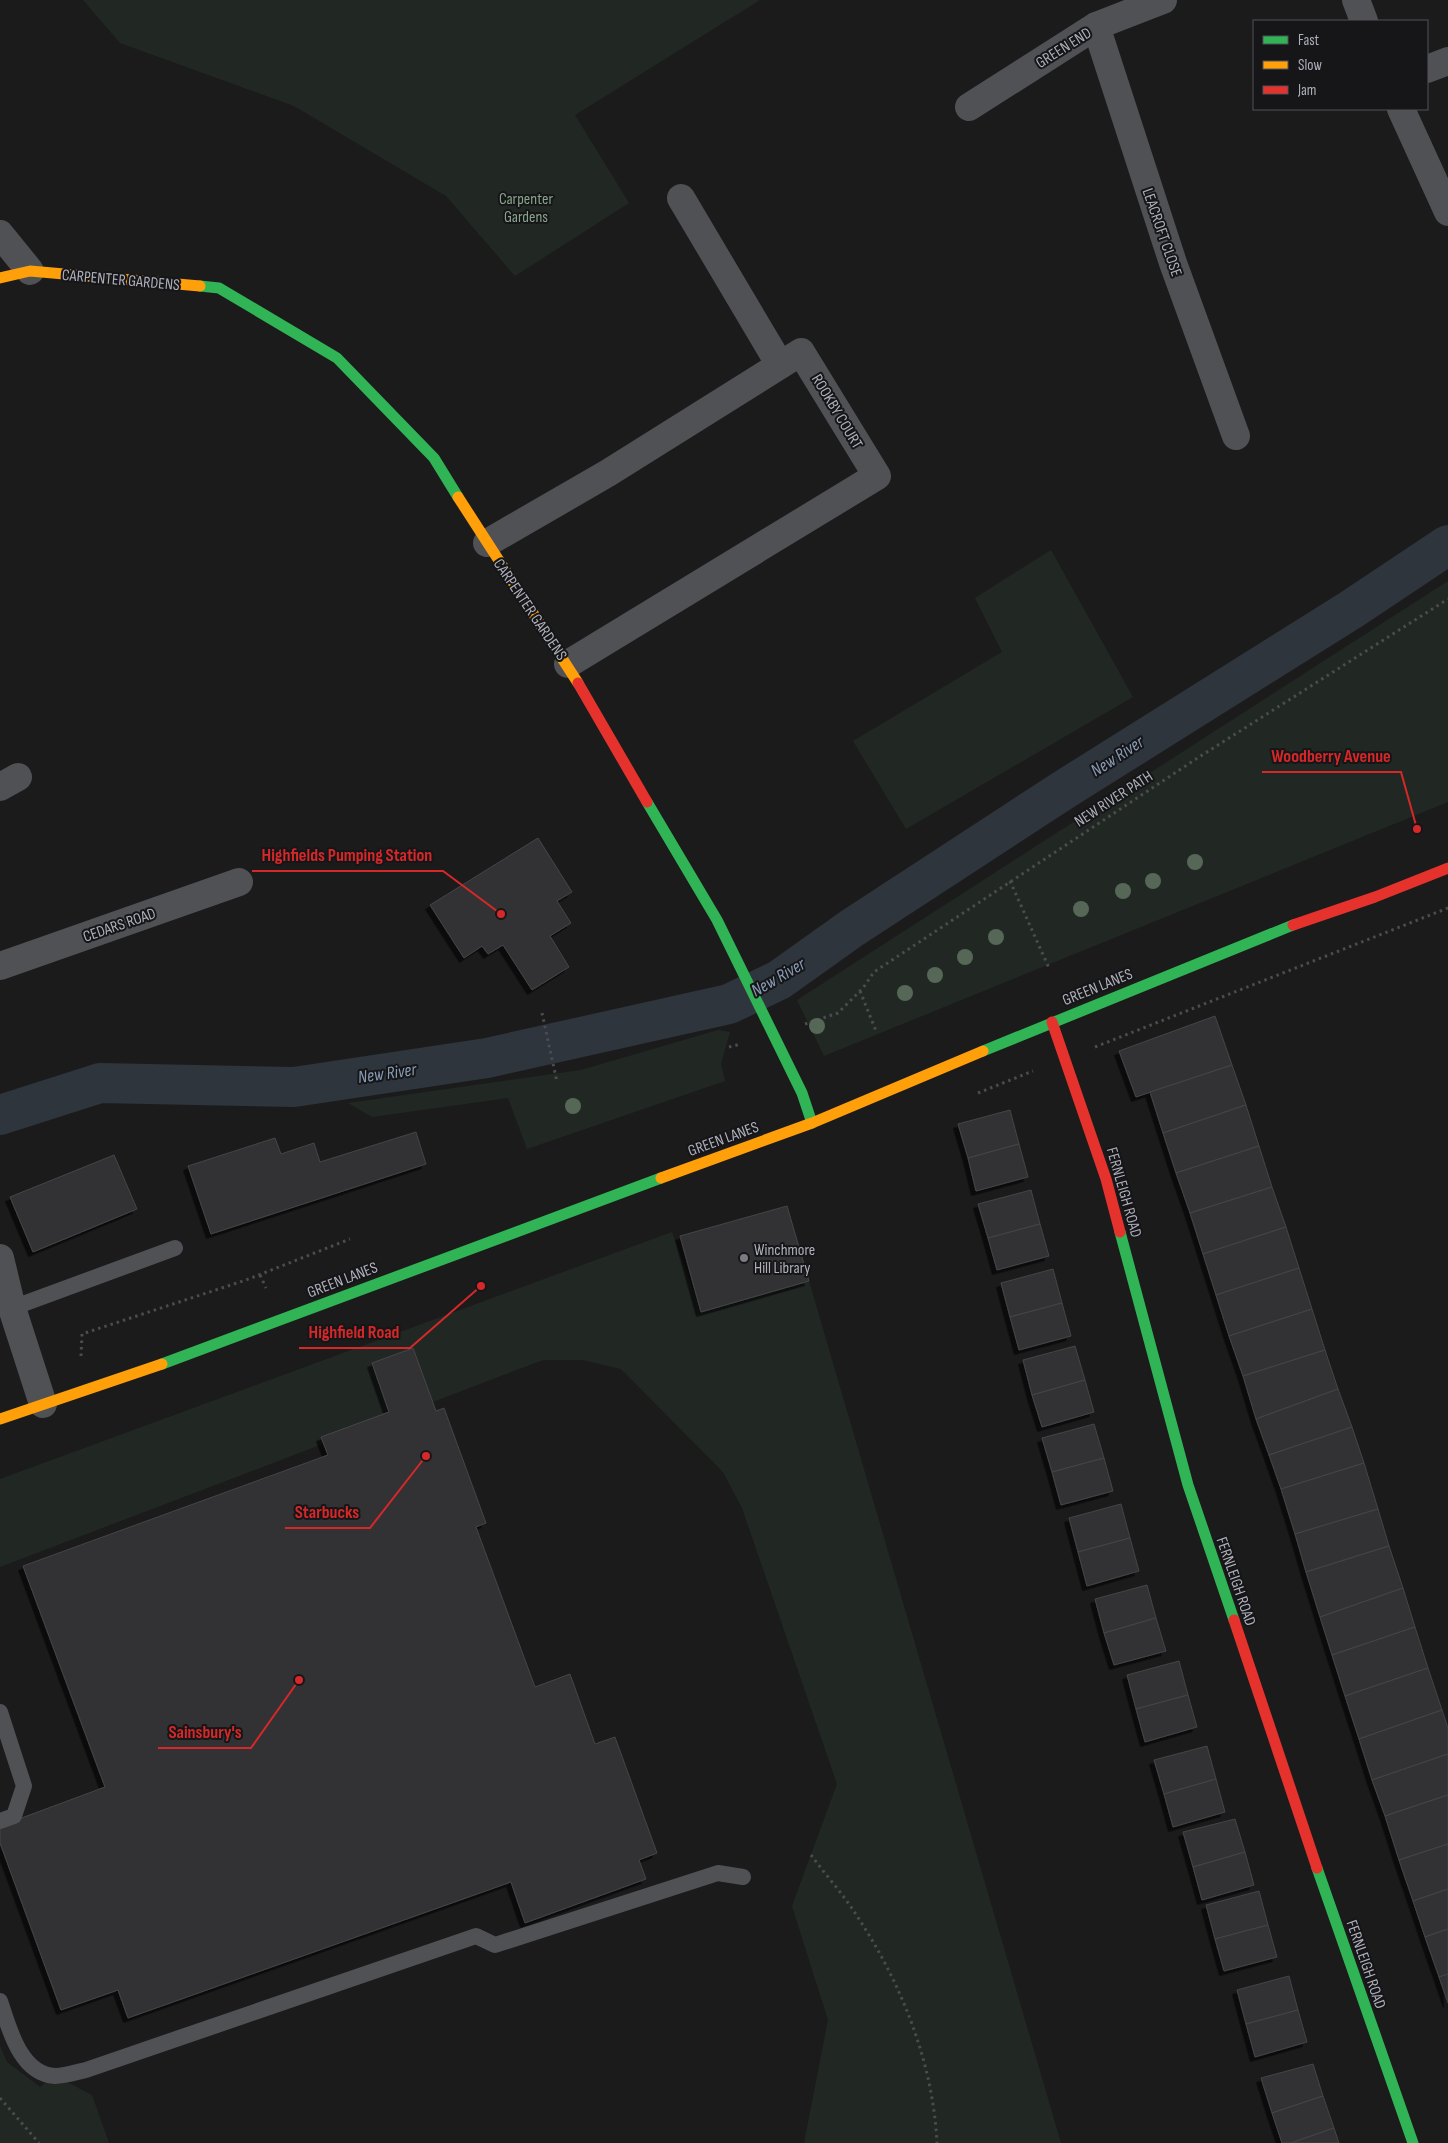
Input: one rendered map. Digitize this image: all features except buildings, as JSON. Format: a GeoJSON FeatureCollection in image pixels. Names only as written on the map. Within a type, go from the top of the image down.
{"type":"FeatureCollection","features":[{"type":"Feature","properties":{"kind":"street","name":"GREEN END"},"geometry":{"type":"LineString","coordinates":[[969,106],[1096,26],[1163,0]]}},
{"type":"Feature","properties":{"kind":"street"},"geometry":{"type":"LineString","coordinates":[[1356,0],[1364,20]]}},
{"type":"Feature","properties":{"kind":"street","name":"LEACROFT CLOSE"},"geometry":{"type":"LineString","coordinates":[[1096,26],[1173,263],[1236,436]]}},
{"type":"Feature","properties":{"kind":"street"},"geometry":{"type":"LineString","coordinates":[[1428,70],[1448,61]]}},
{"type":"Feature","properties":{"kind":"street"},"geometry":{"type":"LineString","coordinates":[[1401,110],[1448,212]]}},
{"type":"Feature","properties":{"kind":"street"},"geometry":{"type":"LineString","coordinates":[[681,198],[780,365]]}},
{"type":"Feature","properties":{"kind":"street"},"geometry":{"type":"LineString","coordinates":[[0,234],[30,271]]}},
{"type":"Feature","properties":{"kind":"street","name":"CARPENTER GARDENS"},"geometry":{"type":"LineString","coordinates":[[0,278],[30,271],[219,288],[338,358],[434,458],[487,543],[568,664],[600,723],[717,920],[802,1093],[812,1123]]}},
{"type":"Feature","properties":{"kind":"street","name":"ROOKBY COURT"},"geometry":{"type":"LineString","coordinates":[[487,543],[608,473],[802,352],[877,476],[568,664]]}},
{"type":"Feature","properties":{"kind":"street","name":"GREEN LANES"},"geometry":{"type":"LineString","coordinates":[[0,1418],[131,1376],[441,1258],[812,1123],[1052,1022],[1318,915],[1375,897],[1448,868]]}},
{"type":"Feature","properties":{"kind":"street","name":"CEDARS ROAD"},"geometry":{"type":"LineString","coordinates":[[0,966],[239,882]]}},
{"type":"Feature","properties":{"kind":"street","name":"FERNLEIGH ROAD"},"geometry":{"type":"LineString","coordinates":[[1052,1022],[1106,1179],[1188,1485],[1336,1924],[1413,2143]]}},
{"type":"Feature","properties":{"kind":"street"},"geometry":{"type":"LineString","coordinates":[[1,1269],[43,1404]]}},
{"type":"Feature","properties":{"kind":"lane"},"geometry":{"type":"LineString","coordinates":[[12,1308],[175,1248]]}},
{"type":"Feature","properties":{"kind":"lane"},"geometry":{"type":"LineString","coordinates":[[0,1712],[24,1786],[14,1816],[0,1821]]}},
{"type":"Feature","properties":{"kind":"lane"},"geometry":{"type":"LineString","coordinates":[[0,2001],[13,2039],[24,2058],[40,2070],[55,2076],[86,2070],[476,1936],[495,1945],[718,1874],[744,1878]]}},
{"type":"Feature","properties":{"kind":"path","name":"NEW RIVER PATH"},"geometry":{"type":"LineString","coordinates":[[801,1025],[838,1013],[860,991],[874,972],[1196,759],[1448,599]]}},
{"type":"Feature","properties":{"kind":"path"},"geometry":{"type":"LineString","coordinates":[[1010,881],[1049,968]]}},
{"type":"Feature","properties":{"kind":"path"},"geometry":{"type":"LineString","coordinates":[[1086,1051],[1448,908]]}},
{"type":"Feature","properties":{"kind":"path"},"geometry":{"type":"LineString","coordinates":[[860,991],[876,1031]]}},
{"type":"Feature","properties":{"kind":"path"},"geometry":{"type":"LineString","coordinates":[[542,1013],[557,1080]]}},
{"type":"Feature","properties":{"kind":"path"},"geometry":{"type":"LineString","coordinates":[[997,1086],[1036,1070]]}},
{"type":"Feature","properties":{"kind":"path"},"geometry":{"type":"LineString","coordinates":[[82,1334],[246,1280],[350,1239]]}},
{"type":"Feature","properties":{"kind":"path"},"geometry":{"type":"LineString","coordinates":[[811,1855],[855,1913],[892,1979],[920,2044],[936,2114],[937,2143]]}},
{"type":"Feature","properties":{"kind":"path"},"geometry":{"type":"LineString","coordinates":[[0,2098],[39,2143]]}},
{"type":"Feature","properties":{"kind":"green space","name":"Carpenter Gardens"},"geometry":{"type":"Polygon","coordinates":[[[83,0],[760,0],[575,115],[629,203],[515,276],[446,196],[294,106],[120,43],[83,0]]]}},
{"type":"Feature","properties":{"kind":"green space"},"geometry":{"type":"Polygon","coordinates":[[[1051,550],[1133,697],[906,829],[853,741],[1002,652],[975,598],[1051,550]]]}},
{"type":"Feature","properties":{"kind":"green space"},"geometry":{"type":"Polygon","coordinates":[[[1448,581],[1448,802],[824,1056],[797,1000],[1448,581]]]}},
{"type":"Feature","properties":{"kind":"green space"},"geometry":{"type":"Polygon","coordinates":[[[718,1030],[730,1032],[721,1064],[725,1081],[527,1149],[508,1098],[372,1117],[348,1103],[581,1070],[718,1030]]]}},
{"type":"Feature","properties":{"kind":"green space"},"geometry":{"type":"Polygon","coordinates":[[[672,1232],[701,1312],[809,1281],[1061,2143],[804,2143],[828,2020],[792,1906],[837,1784],[742,1508],[723,1472],[621,1369],[583,1360],[543,1360],[0,1567],[0,1479],[672,1232]]]}},
{"type":"Feature","properties":{"kind":"green space"},"geometry":{"type":"Polygon","coordinates":[[[0,2046],[7,2062],[40,2087],[55,2076],[92,2095],[109,2143],[0,2143],[0,2046]]]}},
{"type":"Feature","properties":{"kind":"waterway","name":"New River"},"geometry":{"type":"LineString","coordinates":[[0,1115],[100,1083],[294,1087],[487,1058],[729,1004],[779,980],[852,928],[1065,789],[1352,609],[1448,545]]}},
{"type":"Feature","properties":{"kind":"traffic: fast"},"geometry":{"type":"LineString","coordinates":[[200,286],[219,288],[337,358],[434,458],[458,497]]}},
{"type":"Feature","properties":{"kind":"traffic: fast"},"geometry":{"type":"LineString","coordinates":[[647,802],[717,920],[802,1093],[812,1123]]}},
{"type":"Feature","properties":{"kind":"traffic: fast"},"geometry":{"type":"LineString","coordinates":[[983,1051],[1293,925]]}},
{"type":"Feature","properties":{"kind":"traffic: fast"},"geometry":{"type":"LineString","coordinates":[[162,1364],[661,1178]]}},
{"type":"Feature","properties":{"kind":"traffic: fast"},"geometry":{"type":"LineString","coordinates":[[1120,1232],[1188,1485],[1234,1620]]}},
{"type":"Feature","properties":{"kind":"traffic: fast"},"geometry":{"type":"LineString","coordinates":[[1317,1868],[1413,2143]]}},
{"type":"Feature","properties":{"kind":"traffic: slow"},"geometry":{"type":"LineString","coordinates":[[0,278],[30,271],[200,286]]}},
{"type":"Feature","properties":{"kind":"traffic: slow"},"geometry":{"type":"LineString","coordinates":[[458,497],[578,683]]}},
{"type":"Feature","properties":{"kind":"traffic: slow"},"geometry":{"type":"LineString","coordinates":[[661,1178],[812,1123],[983,1051]]}},
{"type":"Feature","properties":{"kind":"traffic: slow"},"geometry":{"type":"LineString","coordinates":[[0,1419],[162,1364]]}},
{"type":"Feature","properties":{"kind":"traffic: jam"},"geometry":{"type":"LineString","coordinates":[[578,683],[647,802]]}},
{"type":"Feature","properties":{"kind":"traffic: jam"},"geometry":{"type":"LineString","coordinates":[[1293,925],[1375,897],[1448,868]]}},
{"type":"Feature","properties":{"kind":"traffic: jam"},"geometry":{"type":"LineString","coordinates":[[1052,1022],[1106,1179],[1120,1232]]}},
{"type":"Feature","properties":{"kind":"traffic: jam"},"geometry":{"type":"LineString","coordinates":[[1234,1620],[1317,1868]]}},
{"type":"Feature","properties":{"kind":"place","name":"Woodberry Avenue"},"geometry":{"type":"Point","coordinates":[1417,829]}},
{"type":"Feature","properties":{"kind":"place","name":"Highfields Pumping Station"},"geometry":{"type":"Point","coordinates":[501,914]}},
{"type":"Feature","properties":{"kind":"place","name":"Winchmore Hill Library"},"geometry":{"type":"Point","coordinates":[744,1258]}},
{"type":"Feature","properties":{"kind":"place","name":"Highfield Road"},"geometry":{"type":"Point","coordinates":[481,1286]}},
{"type":"Feature","properties":{"kind":"place","name":"Starbucks"},"geometry":{"type":"Point","coordinates":[426,1456]}},
{"type":"Feature","properties":{"kind":"place","name":"Sainsbury's"},"geometry":{"type":"Point","coordinates":[299,1680]}}]}
